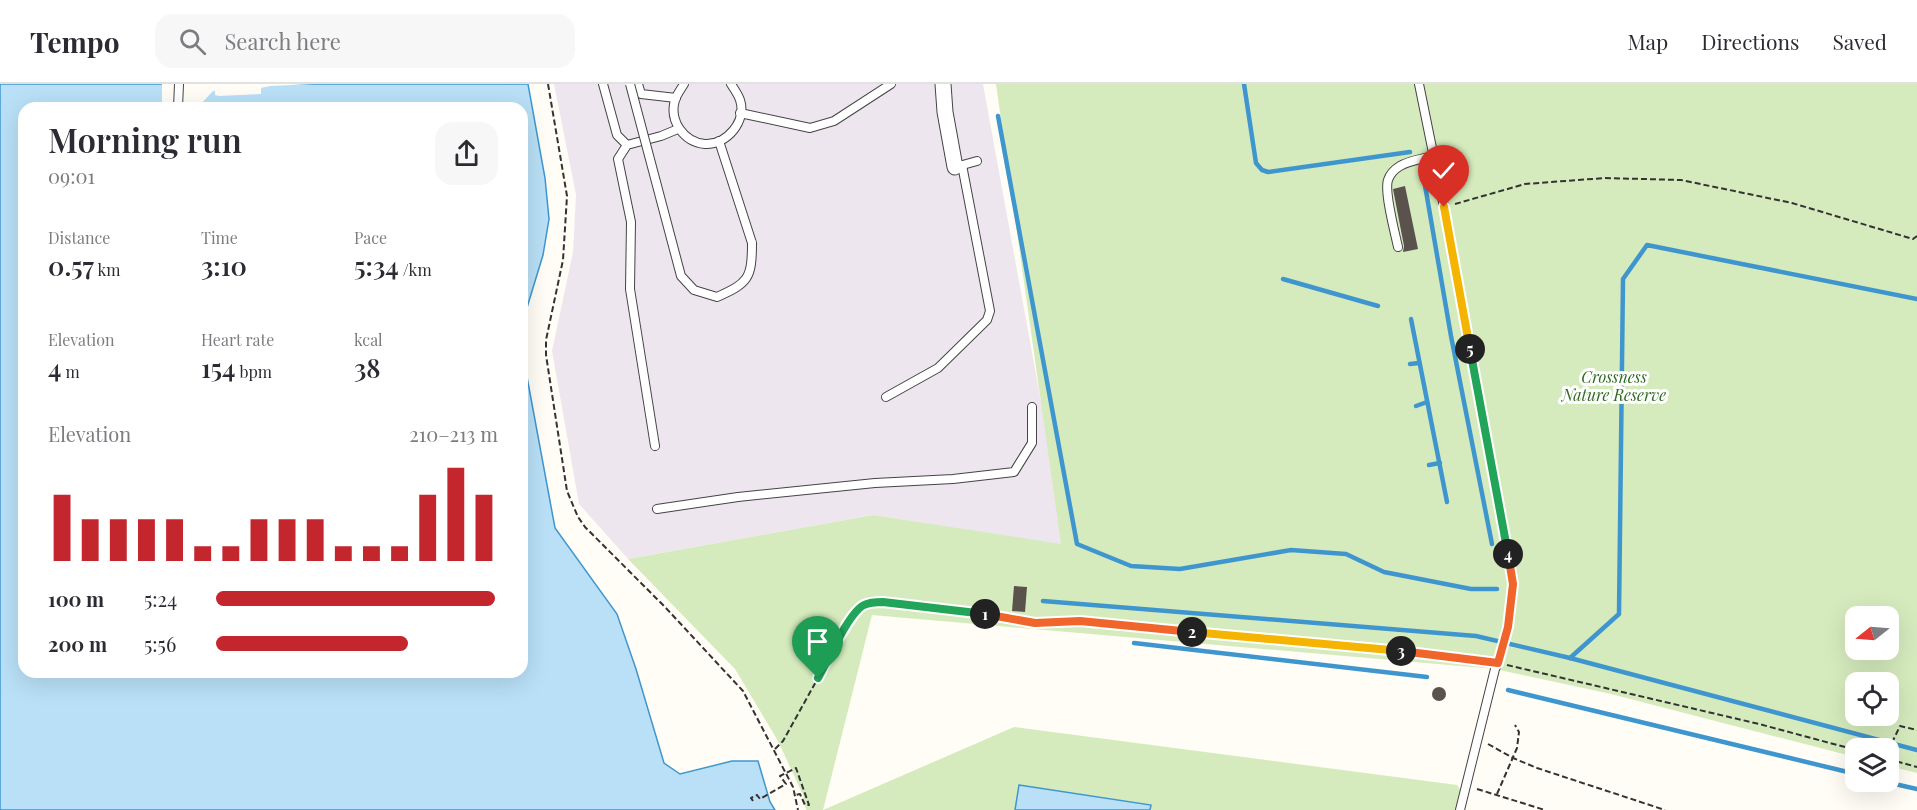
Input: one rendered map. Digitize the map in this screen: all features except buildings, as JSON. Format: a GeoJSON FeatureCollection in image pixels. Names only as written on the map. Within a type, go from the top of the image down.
{"type":"FeatureCollection","features":[{"type":"Feature","properties":{"kind":"street"},"geometry":{"type":"LineString","coordinates":[[943,84],[945,112],[958,166]]}},
{"type":"Feature","properties":{"kind":"lane"},"geometry":{"type":"LineString","coordinates":[[178,102],[179,84]]}},
{"type":"Feature","properties":{"kind":"lane"},"geometry":{"type":"LineString","coordinates":[[603,84],[617,135],[627,145]]}},
{"type":"Feature","properties":{"kind":"lane"},"geometry":{"type":"LineString","coordinates":[[630,84],[681,276],[694,290],[717,297],[742,286],[752,266],[752,243],[718,141]]}},
{"type":"Feature","properties":{"kind":"lane"},"geometry":{"type":"LineString","coordinates":[[638,84],[641,94],[676,98]]}},
{"type":"Feature","properties":{"kind":"lane"},"geometry":{"type":"LineString","coordinates":[[684,84],[674,105],[678,129],[689,139],[705,144],[729,136],[739,120],[740,98],[731,84]]}},
{"type":"Feature","properties":{"kind":"lane"},"geometry":{"type":"LineString","coordinates":[[740,113],[810,128],[834,121],[891,84]]}},
{"type":"Feature","properties":{"kind":"lane"},"geometry":{"type":"LineString","coordinates":[[1419,84],[1444,207],[1513,584]]}},
{"type":"Feature","properties":{"kind":"lane"},"geometry":{"type":"LineString","coordinates":[[655,447],[630,289],[631,222],[618,159],[627,145],[678,129]]}},
{"type":"Feature","properties":{"kind":"lane"},"geometry":{"type":"LineString","coordinates":[[1398,247],[1389,203],[1388,180],[1401,165],[1433,156]]}},
{"type":"Feature","properties":{"kind":"lane"},"geometry":{"type":"LineString","coordinates":[[886,397],[938,368],[987,320],[990,311],[958,166],[977,161]]}},
{"type":"Feature","properties":{"kind":"lane"},"geometry":{"type":"LineString","coordinates":[[657,508],[875,483],[952,479],[1014,472],[1032,443],[1032,407]]}},
{"type":"Feature","properties":{"kind":"lane"},"geometry":{"type":"LineString","coordinates":[[1460,810],[1498,663]]}},
{"type":"Feature","properties":{"kind":"path"},"geometry":{"type":"LineString","coordinates":[[548,84],[567,196],[563,260],[546,340],[546,355],[567,491],[585,527],[665,607],[738,685],[787,773],[798,810]]}},
{"type":"Feature","properties":{"kind":"path"},"geometry":{"type":"LineString","coordinates":[[1444,207],[1525,184],[1605,178],[1681,180],[1792,203],[1913,239],[1917,236]]}},
{"type":"Feature","properties":{"kind":"path"},"geometry":{"type":"LineString","coordinates":[[1498,663],[1508,627],[1513,584]]}},
{"type":"Feature","properties":{"kind":"path"},"geometry":{"type":"LineString","coordinates":[[775,749],[783,741],[853,615],[862,605],[872,602],[986,614],[1035,623],[1080,621],[1400,651],[1498,663],[1759,724],[1845,747]]}},
{"type":"Feature","properties":{"kind":"path"},"geometry":{"type":"LineString","coordinates":[[1497,795],[1516,748],[1519,732],[1515,725]]}},
{"type":"Feature","properties":{"kind":"path"},"geometry":{"type":"LineString","coordinates":[[1895,738],[1900,726],[1917,730]]}},
{"type":"Feature","properties":{"kind":"path"},"geometry":{"type":"LineString","coordinates":[[1478,740],[1537,768],[1665,810]]}},
{"type":"Feature","properties":{"kind":"path"},"geometry":{"type":"LineString","coordinates":[[1899,762],[1917,767]]}},
{"type":"Feature","properties":{"kind":"path"},"geometry":{"type":"LineString","coordinates":[[753,801],[751,798],[757,795],[760,800],[786,784],[780,776],[796,768],[809,805],[805,805],[800,794],[795,795]]}},
{"type":"Feature","properties":{"kind":"path"},"geometry":{"type":"LineString","coordinates":[[1466,785],[1545,810]]}},
{"type":"Feature","properties":{"kind":"shaded area"},"geometry":{"type":"Polygon","coordinates":[[[554,84],[983,84],[1046,429],[1062,545],[873,515],[628,559],[579,504],[552,351],[573,252],[576,195],[554,84]]]}},
{"type":"Feature","properties":{"kind":"green space","name":"Crossness Nature Reserve"},"geometry":{"type":"Polygon","coordinates":[[[996,84],[1917,84],[1917,773],[1899,768],[1899,738],[1845,738],[1845,754],[1611,694],[1495,669],[872,615],[823,810],[806,810],[803,795],[778,741],[735,669],[628,559],[873,515],[1061,544],[996,84]]]}},
{"type":"Feature","properties":{"kind":"green space"},"geometry":{"type":"Polygon","coordinates":[[[1014,727],[1457,785],[1461,791],[1456,810],[823,810],[1014,727]]]}},
{"type":"Feature","properties":{"kind":"water"},"geometry":{"type":"Polygon","coordinates":[[[0,84],[528,84],[545,178],[549,219],[543,255],[528,304],[528,102],[18,102],[18,678],[528,678],[528,382],[555,528],[617,614],[664,763],[680,774],[732,761],[758,761],[770,802],[775,810],[0,810],[0,84]]]}},
{"type":"Feature","properties":{"kind":"water"},"geometry":{"type":"Polygon","coordinates":[[[1019,785],[1151,805],[1150,810],[1015,810],[1019,785]]]}},
{"type":"Feature","properties":{"kind":"pier"},"geometry":{"type":"Polygon","coordinates":[[[162,84],[314,84],[270,86],[261,88],[261,94],[219,96],[213,91],[203,102],[162,102],[162,84]]]}},
{"type":"Feature","properties":{"kind":"waterway"},"geometry":{"type":"LineString","coordinates":[[1244,84],[1256,163],[1262,170],[1268,172],[1410,152]]}},
{"type":"Feature","properties":{"kind":"waterway"},"geometry":{"type":"LineString","coordinates":[[998,116],[1077,544],[1131,566],[1180,569],[1291,550],[1346,554],[1384,572],[1471,589],[1497,589]]}},
{"type":"Feature","properties":{"kind":"waterway"},"geometry":{"type":"LineString","coordinates":[[1422,168],[1451,336],[1492,544]]}},
{"type":"Feature","properties":{"kind":"waterway"},"geometry":{"type":"LineString","coordinates":[[1570,658],[1619,614],[1623,279],[1647,245],[1917,299]]}},
{"type":"Feature","properties":{"kind":"waterway"},"geometry":{"type":"LineString","coordinates":[[1283,279],[1378,306]]}},
{"type":"Feature","properties":{"kind":"waterway"},"geometry":{"type":"LineString","coordinates":[[1411,319],[1447,502]]}},
{"type":"Feature","properties":{"kind":"waterway"},"geometry":{"type":"LineString","coordinates":[[1410,364],[1419,363]]}},
{"type":"Feature","properties":{"kind":"waterway"},"geometry":{"type":"LineString","coordinates":[[1416,406],[1427,402]]}},
{"type":"Feature","properties":{"kind":"waterway"},"geometry":{"type":"LineString","coordinates":[[1429,465],[1440,463]]}},
{"type":"Feature","properties":{"kind":"waterway"},"geometry":{"type":"LineString","coordinates":[[1043,601],[1476,636],[1570,658],[1917,750]]}},
{"type":"Feature","properties":{"kind":"waterway"},"geometry":{"type":"LineString","coordinates":[[1134,643],[1427,677]]}},
{"type":"Feature","properties":{"kind":"waterway"},"geometry":{"type":"LineString","coordinates":[[1508,690],[1845,771]]}},
{"type":"Feature","properties":{"kind":"waterway"},"geometry":{"type":"LineString","coordinates":[[1899,785],[1917,789]]}},
{"type":"Feature","properties":{"kind":"route"},"geometry":{"type":"LineString","coordinates":[[818,678],[853,615],[862,605],[872,602],[986,614],[1035,623],[1080,621],[1400,651],[1498,663],[1508,627],[1513,584],[1444,207]]}}]}
